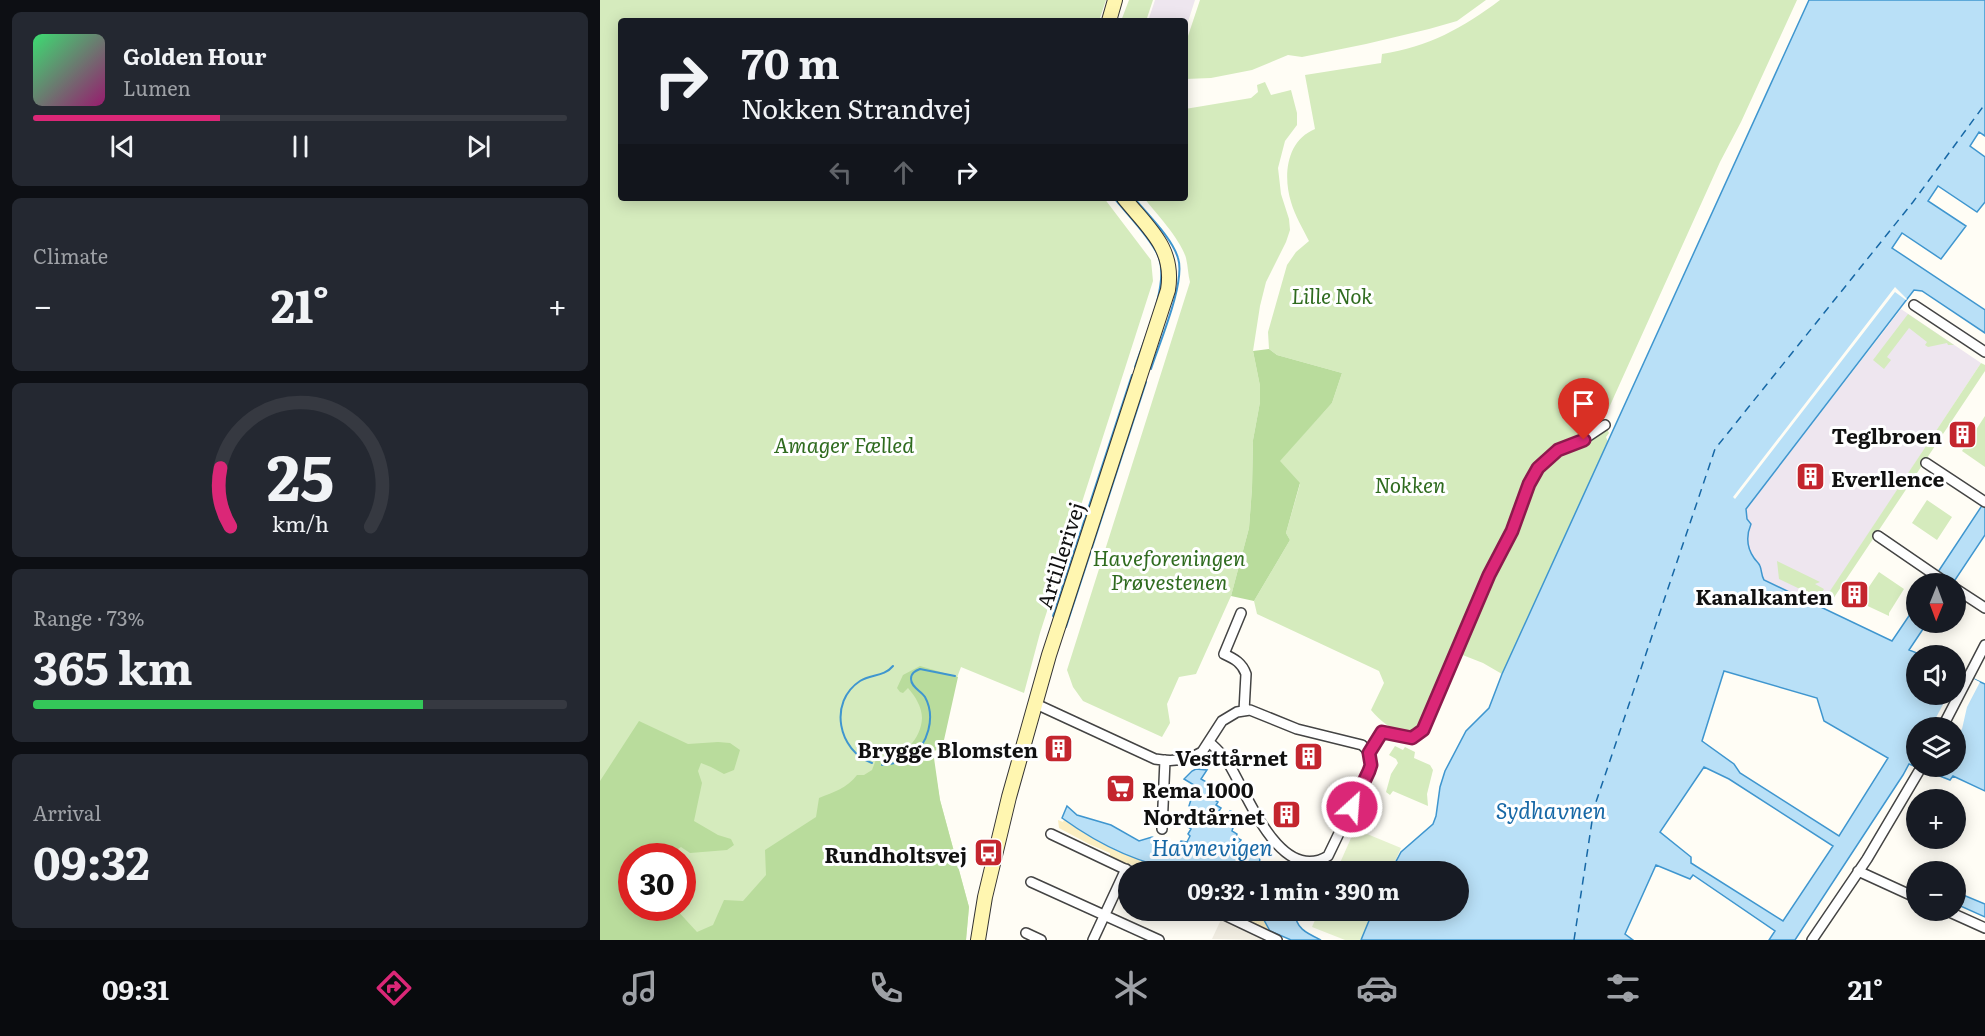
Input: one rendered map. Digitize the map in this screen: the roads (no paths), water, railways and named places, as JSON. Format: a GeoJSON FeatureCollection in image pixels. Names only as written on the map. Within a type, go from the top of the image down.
{"type":"FeatureCollection","features":[{"type":"Feature","properties":{"kind":"street"},"geometry":{"type":"LineString","coordinates":[[1109,18],[1115,0]]}},
{"type":"Feature","properties":{"kind":"street","name":"Artillerivej"},"geometry":{"type":"LineString","coordinates":[[978,940],[985,897],[1009,797],[1052,644],[1168,290],[1170,276],[1166,254],[1126,201]]}},
{"type":"Feature","properties":{"kind":"street"},"geometry":{"type":"LineString","coordinates":[[1914,305],[1985,352]]}},
{"type":"Feature","properties":{"kind":"street"},"geometry":{"type":"LineString","coordinates":[[1369,753],[1382,732],[1412,738],[1423,730],[1489,575],[1512,531],[1529,484],[1538,468],[1558,450],[1596,433],[1605,425]]}},
{"type":"Feature","properties":{"kind":"street"},"geometry":{"type":"LineString","coordinates":[[1926,463],[1983,501]]}},
{"type":"Feature","properties":{"kind":"street"},"geometry":{"type":"LineString","coordinates":[[1878,536],[1933,573]]}},
{"type":"Feature","properties":{"kind":"street"},"geometry":{"type":"LineString","coordinates":[[1966,596],[1985,608]]}},
{"type":"Feature","properties":{"kind":"street"},"geometry":{"type":"LineString","coordinates":[[1241,613],[1224,654],[1236,660],[1244,669],[1246,680],[1244,711]]}},
{"type":"Feature","properties":{"kind":"street"},"geometry":{"type":"LineString","coordinates":[[1948,717],[1985,645]]}},
{"type":"Feature","properties":{"kind":"street"},"geometry":{"type":"LineString","coordinates":[[1036,704],[1155,759],[1184,759],[1202,752],[1222,721],[1229,715],[1244,711],[1256,711],[1297,729],[1357,743],[1366,748],[1371,765],[1328,856],[1310,862],[1295,859],[1272,838],[1256,815],[1230,764],[1209,742]]}},
{"type":"Feature","properties":{"kind":"street"},"geometry":{"type":"LineString","coordinates":[[1162,829],[1165,760]]}},
{"type":"Feature","properties":{"kind":"street"},"geometry":{"type":"LineString","coordinates":[[1812,940],[1916,777]]}},
{"type":"Feature","properties":{"kind":"street"},"geometry":{"type":"LineString","coordinates":[[1051,834],[1118,865]]}},
{"type":"Feature","properties":{"kind":"street"},"geometry":{"type":"LineString","coordinates":[[1858,871],[1906,893]]}},
{"type":"Feature","properties":{"kind":"street"},"geometry":{"type":"LineString","coordinates":[[1031,882],[1159,940]]}},
{"type":"Feature","properties":{"kind":"street"},"geometry":{"type":"LineString","coordinates":[[1093,940],[1118,885]]}},
{"type":"Feature","properties":{"kind":"street"},"geometry":{"type":"LineString","coordinates":[[1966,919],[1985,928]]}},
{"type":"Feature","properties":{"kind":"street"},"geometry":{"type":"LineString","coordinates":[[1237,921],[1277,940]]}},
{"type":"Feature","properties":{"kind":"street"},"geometry":{"type":"LineString","coordinates":[[1026,933],[1041,940]]}},
{"type":"Feature","properties":{"kind":"water","name":"Sydhavnen"},"geometry":{"type":"Polygon","coordinates":[[[1809,0],[1985,0],[1985,136],[1979,132],[1970,146],[1985,157],[1985,202],[1977,212],[1938,186],[1928,201],[1966,226],[1941,259],[1902,233],[1892,248],[1985,310],[1985,333],[1922,291],[1914,290],[1746,509],[1747,519],[1751,524],[1748,533],[1749,546],[1760,565],[1764,580],[1892,641],[1906,620],[1906,633],[1920,633],[1912,645],[1906,645],[1906,705],[1966,705],[1966,675],[1985,684],[1985,791],[1955,777],[1966,777],[1966,717],[1906,717],[1906,770],[1795,940],[1769,940],[1775,931],[1693,875],[1690,879],[1656,865],[1625,934],[1633,940],[1361,940],[1369,921],[1469,921],[1469,861],[1396,861],[1401,852],[1433,824],[1445,771],[1466,731],[1489,708],[1502,674],[1809,0]],[[1724,671],[1702,741],[1734,764],[1740,773],[1839,836],[1888,758],[1824,721],[1817,698],[1724,671]],[[1704,767],[1660,832],[1691,857],[1691,863],[1783,921],[1833,846],[1729,779],[1704,767]]]}},
{"type":"Feature","properties":{"kind":"water"},"geometry":{"type":"Polygon","coordinates":[[[1985,501],[1985,535],[1960,573],[1937,573],[1985,501]]]}},
{"type":"Feature","properties":{"kind":"water","name":"Havnevigen"},"geometry":{"type":"Polygon","coordinates":[[[1207,770],[1201,779],[1208,783],[1206,786],[1215,796],[1213,799],[1218,802],[1216,805],[1221,808],[1219,811],[1225,815],[1230,811],[1233,812],[1227,825],[1233,828],[1232,831],[1237,834],[1236,837],[1241,840],[1239,843],[1245,846],[1243,849],[1249,852],[1247,855],[1253,858],[1258,853],[1260,861],[1144,861],[1105,845],[1062,818],[1067,806],[1077,815],[1111,825],[1139,841],[1152,837],[1171,844],[1187,842],[1191,829],[1188,827],[1191,822],[1188,820],[1191,815],[1189,813],[1192,808],[1189,806],[1193,793],[1190,791],[1194,785],[1184,779],[1192,771],[1207,770]]]}},
{"type":"Feature","properties":{"kind":"water"},"geometry":{"type":"Polygon","coordinates":[[[1966,896],[1985,904],[1985,917],[1966,908],[1966,896]]]}},
{"type":"Feature","properties":{"kind":"water"},"geometry":{"type":"Polygon","coordinates":[[[1264,921],[1297,921],[1306,932],[1321,940],[1291,940],[1270,931],[1264,921]]]}},
{"type":"Feature","properties":{"kind":"waterway"},"geometry":{"type":"LineString","coordinates":[[1117,201],[1156,251],[1161,269],[1158,297],[1135,367]]}},
{"type":"Feature","properties":{"kind":"waterway"},"geometry":{"type":"LineString","coordinates":[[1137,201],[1171,243],[1178,258],[1179,269],[1175,297],[1151,369]]}},
{"type":"Feature","properties":{"kind":"waterway"},"geometry":{"type":"LineString","coordinates":[[1053,616],[1132,375]]}},
{"type":"Feature","properties":{"kind":"waterway"},"geometry":{"type":"LineString","coordinates":[[1066,627],[1146,382]]}},
{"type":"Feature","properties":{"kind":"waterway"},"geometry":{"type":"LineString","coordinates":[[872,763],[860,757],[851,748],[841,725],[841,713],[850,690],[860,681],[882,674],[893,666]]}},
{"type":"Feature","properties":{"kind":"waterway"},"geometry":{"type":"LineString","coordinates":[[882,765],[910,757],[926,738],[930,713],[925,697],[911,679],[915,671],[920,669],[955,676]]}},
{"type":"Feature","properties":{"kind":"place","name":"Teglbroen"},"geometry":{"type":"Point","coordinates":[1963,434]}},
{"type":"Feature","properties":{"kind":"place","name":"Everllence"},"geometry":{"type":"Point","coordinates":[1810,477]}},
{"type":"Feature","properties":{"kind":"place","name":"Kanalkanten"},"geometry":{"type":"Point","coordinates":[1854,595]}},
{"type":"Feature","properties":{"kind":"place","name":"Brygge Blomsten"},"geometry":{"type":"Point","coordinates":[1059,748]}},
{"type":"Feature","properties":{"kind":"place","name":"Vesttårnet"},"geometry":{"type":"Point","coordinates":[1309,756]}},
{"type":"Feature","properties":{"kind":"place","name":"Rema 1000"},"geometry":{"type":"Point","coordinates":[1121,788]}},
{"type":"Feature","properties":{"kind":"place","name":"Nordtårnet"},"geometry":{"type":"Point","coordinates":[1286,815]}},
{"type":"Feature","properties":{"kind":"place","name":"Rundholtsvej"},"geometry":{"type":"Point","coordinates":[988,853]}},
{"type":"Feature","properties":{"kind":"park label","name":"Lille Nok"},"geometry":{"type":"Point","coordinates":[1332,294]}},
{"type":"Feature","properties":{"kind":"park label","name":"Amager Fælled"},"geometry":{"type":"Point","coordinates":[844,443]}},
{"type":"Feature","properties":{"kind":"park label","name":"Nokken"},"geometry":{"type":"Point","coordinates":[1410,483]}},
{"type":"Feature","properties":{"kind":"park label","name":"Haveforeningen Prøvestenen"},"geometry":{"type":"Point","coordinates":[1169,568]}}]}
